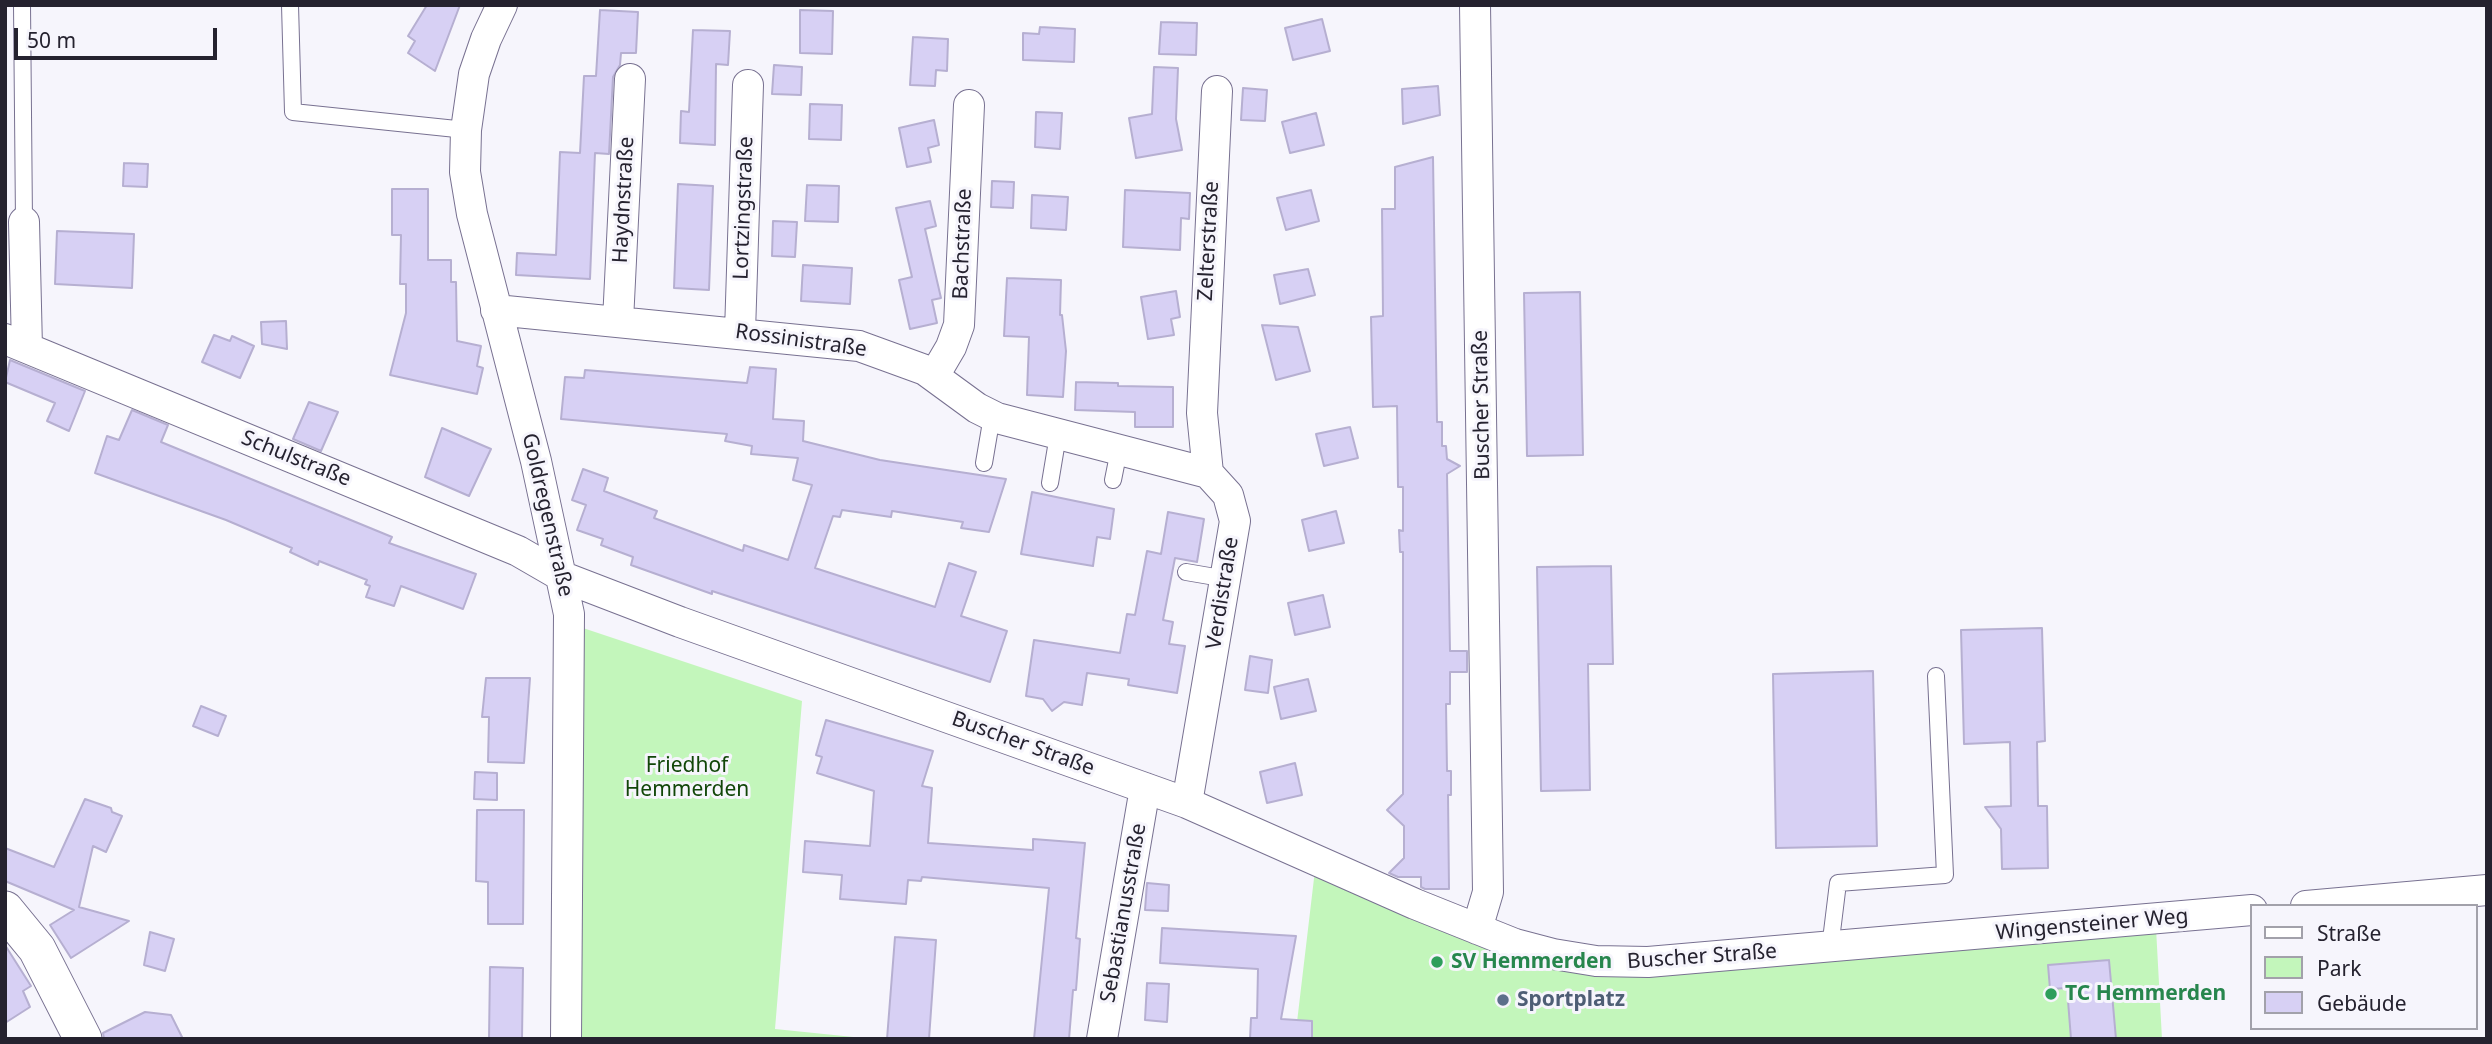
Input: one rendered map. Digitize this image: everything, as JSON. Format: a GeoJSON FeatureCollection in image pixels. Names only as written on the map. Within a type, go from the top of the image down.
{"type":"FeatureCollection","features":[{"type":"Feature","properties":{"kind":"street","name":"Goldregenstraße"},"geometry":{"type":"LineString","coordinates":[[502,5],[479,56],[466,130],[466,172],[470,204],[563,577],[569,614],[571,663],[566,1039]]}},
{"type":"Feature","properties":{"kind":"street","name":"Buscher Straße"},"geometry":{"type":"LineString","coordinates":[[1475,5],[1488,852],[1488,892],[1477,929]]}},
{"type":"Feature","properties":{"kind":"street","name":"Haydnstraße"},"geometry":{"type":"LineString","coordinates":[[618,321],[630,79]]}},
{"type":"Feature","properties":{"kind":"street","name":"Lortzingstraße"},"geometry":{"type":"LineString","coordinates":[[740,332],[748,85]]}},
{"type":"Feature","properties":{"kind":"street","name":"Zelterstraße"},"geometry":{"type":"LineString","coordinates":[[1208,473],[1201,391],[1217,91]]}},
{"type":"Feature","properties":{"kind":"street","name":"Bachstraße"},"geometry":{"type":"LineString","coordinates":[[934,376],[951,348],[959,326],[970,105]]}},
{"type":"Feature","properties":{"kind":"street","name":"Schulstraße"},"geometry":{"type":"LineString","coordinates":[[24,222],[16,343],[518,551],[563,577]]}},
{"type":"Feature","properties":{"kind":"street","name":"Rossinistraße"},"geometry":{"type":"LineString","coordinates":[[496,310],[740,332],[859,346],[903,360],[934,376],[992,416],[1208,473]]}},
{"type":"Feature","properties":{"kind":"street","name":"Verdistraße"},"geometry":{"type":"LineString","coordinates":[[1187,803],[1227,579],[1234,512],[1222,486],[1208,473]]}},
{"type":"Feature","properties":{"kind":"street","name":"Buscher Straße"},"geometry":{"type":"LineString","coordinates":[[563,577],[680,622],[1187,803],[1477,929],[1553,954],[1614,962],[1932,939]]}},
{"type":"Feature","properties":{"kind":"street","name":"Sebastianusstraße"},"geometry":{"type":"LineString","coordinates":[[1102,1039],[1145,788]]}},
{"type":"Feature","properties":{"kind":"street"},"geometry":{"type":"LineString","coordinates":[[2328,904],[2487,890]]}},
{"type":"Feature","properties":{"kind":"street"},"geometry":{"type":"LineString","coordinates":[[5,910],[37,948],[83,1039]]}},
{"type":"Feature","properties":{"kind":"street","name":"Wingensteiner Weg"},"geometry":{"type":"LineString","coordinates":[[1932,939],[2250,911]]}},
{"type":"Feature","properties":{"kind":"lane"},"geometry":{"type":"LineString","coordinates":[[22,5],[24,222]]}},
{"type":"Feature","properties":{"kind":"lane"},"geometry":{"type":"LineString","coordinates":[[290,5],[293,111],[466,130]]}},
{"type":"Feature","properties":{"kind":"lane"},"geometry":{"type":"LineString","coordinates":[[984,463],[992,416]]}},
{"type":"Feature","properties":{"kind":"lane"},"geometry":{"type":"LineString","coordinates":[[1050,483],[1058,435]]}},
{"type":"Feature","properties":{"kind":"lane"},"geometry":{"type":"LineString","coordinates":[[1113,480],[1119,450]]}},
{"type":"Feature","properties":{"kind":"lane"},"geometry":{"type":"LineString","coordinates":[[1186,572],[1227,579]]}},
{"type":"Feature","properties":{"kind":"lane"},"geometry":{"type":"LineString","coordinates":[[1830,948],[1838,883],[1945,875],[1936,676]]}},
{"type":"Feature","properties":{"kind":"green space","name":"Friedhof Hemmerden"},"geometry":{"type":"Polygon","coordinates":[[[580,627],[802,701],[775,1029],[873,1039],[576,1039],[580,627]]]}},
{"type":"Feature","properties":{"kind":"green space","name":"SV Hemmerden"},"geometry":{"type":"Polygon","coordinates":[[[1315,870],[1641,974],[2156,928],[2162,1039],[1295,1039],[1315,870]]]}},
{"type":"Feature","properties":{"kind":"building"},"geometry":{"type":"Polygon","coordinates":[[[427,5],[460,5],[435,71],[408,53],[415,41],[408,36],[427,5]]]}},
{"type":"Feature","properties":{"kind":"building"},"geometry":{"type":"Polygon","coordinates":[[[600,10],[638,12],[636,53],[621,53],[620,65],[613,77],[609,154],[595,153],[590,279],[516,275],[517,253],[556,255],[560,152],[580,153],[584,76],[596,76],[600,10]]]}},
{"type":"Feature","properties":{"kind":"building"},"geometry":{"type":"Polygon","coordinates":[[[800,10],[833,11],[832,54],[800,53],[800,10]]]}},
{"type":"Feature","properties":{"kind":"building"},"geometry":{"type":"Polygon","coordinates":[[[1322,19],[1330,51],[1293,60],[1285,28],[1322,19]]]}},
{"type":"Feature","properties":{"kind":"building"},"geometry":{"type":"Polygon","coordinates":[[[1161,22],[1197,23],[1196,55],[1159,54],[1161,22]]]}},
{"type":"Feature","properties":{"kind":"building"},"geometry":{"type":"Polygon","coordinates":[[[1040,27],[1075,29],[1074,62],[1023,60],[1023,33],[1039,34],[1040,27]]]}},
{"type":"Feature","properties":{"kind":"building"},"geometry":{"type":"Polygon","coordinates":[[[693,30],[730,31],[728,65],[716,64],[715,145],[680,143],[681,111],[689,112],[693,30]]]}},
{"type":"Feature","properties":{"kind":"building"},"geometry":{"type":"Polygon","coordinates":[[[913,37],[948,39],[947,71],[936,70],[935,86],[910,85],[913,37]]]}},
{"type":"Feature","properties":{"kind":"building"},"geometry":{"type":"Polygon","coordinates":[[[774,65],[802,67],[801,95],[772,94],[774,65]]]}},
{"type":"Feature","properties":{"kind":"building"},"geometry":{"type":"Polygon","coordinates":[[[1154,67],[1178,68],[1176,119],[1182,150],[1136,158],[1129,118],[1152,114],[1154,67]]]}},
{"type":"Feature","properties":{"kind":"building"},"geometry":{"type":"Polygon","coordinates":[[[1438,86],[1440,115],[1403,124],[1402,89],[1438,86]]]}},
{"type":"Feature","properties":{"kind":"building"},"geometry":{"type":"Polygon","coordinates":[[[1243,88],[1267,90],[1265,121],[1241,120],[1243,88]]]}},
{"type":"Feature","properties":{"kind":"building"},"geometry":{"type":"Polygon","coordinates":[[[810,104],[842,105],[841,140],[809,139],[810,104]]]}},
{"type":"Feature","properties":{"kind":"building"},"geometry":{"type":"Polygon","coordinates":[[[1036,112],[1062,113],[1060,149],[1035,147],[1036,112]]]}},
{"type":"Feature","properties":{"kind":"building"},"geometry":{"type":"Polygon","coordinates":[[[1316,113],[1324,145],[1290,153],[1282,122],[1316,113]]]}},
{"type":"Feature","properties":{"kind":"building"},"geometry":{"type":"Polygon","coordinates":[[[934,120],[939,145],[928,148],[931,162],[907,167],[899,128],[934,120]]]}},
{"type":"Feature","properties":{"kind":"building"},"geometry":{"type":"Polygon","coordinates":[[[1433,157],[1437,422],[1442,422],[1442,446],[1446,446],[1447,459],[1460,466],[1447,474],[1450,651],[1467,651],[1467,672],[1450,672],[1450,704],[1446,704],[1447,771],[1451,771],[1451,795],[1448,795],[1449,889],[1425,889],[1421,887],[1421,877],[1398,877],[1389,873],[1404,858],[1404,826],[1387,810],[1403,794],[1403,552],[1400,552],[1399,530],[1403,531],[1403,487],[1398,487],[1397,406],[1373,407],[1371,317],[1383,316],[1382,209],[1395,209],[1395,167],[1433,157]]]}},
{"type":"Feature","properties":{"kind":"building"},"geometry":{"type":"Polygon","coordinates":[[[124,163],[148,164],[147,187],[123,186],[124,163]]]}},
{"type":"Feature","properties":{"kind":"building"},"geometry":{"type":"Polygon","coordinates":[[[992,181],[1014,182],[1013,208],[991,207],[992,181]]]}},
{"type":"Feature","properties":{"kind":"building"},"geometry":{"type":"Polygon","coordinates":[[[678,184],[713,186],[709,290],[674,288],[678,184]]]}},
{"type":"Feature","properties":{"kind":"building"},"geometry":{"type":"Polygon","coordinates":[[[807,185],[839,186],[838,222],[805,221],[807,185]]]}},
{"type":"Feature","properties":{"kind":"building"},"geometry":{"type":"Polygon","coordinates":[[[392,189],[428,189],[428,260],[451,260],[451,282],[456,282],[457,341],[481,346],[477,366],[483,368],[477,394],[390,375],[406,313],[406,284],[400,284],[401,235],[392,235],[392,189]]]}},
{"type":"Feature","properties":{"kind":"building"},"geometry":{"type":"Polygon","coordinates":[[[1125,190],[1190,193],[1189,219],[1181,218],[1180,250],[1123,247],[1125,190]]]}},
{"type":"Feature","properties":{"kind":"building"},"geometry":{"type":"Polygon","coordinates":[[[1311,190],[1319,221],[1286,230],[1277,198],[1311,190]]]}},
{"type":"Feature","properties":{"kind":"building"},"geometry":{"type":"Polygon","coordinates":[[[1032,195],[1068,197],[1066,230],[1031,228],[1032,195]]]}},
{"type":"Feature","properties":{"kind":"building"},"geometry":{"type":"Polygon","coordinates":[[[930,201],[936,226],[925,229],[941,298],[932,300],[937,323],[910,329],[899,280],[912,277],[896,208],[930,201]]]}},
{"type":"Feature","properties":{"kind":"building"},"geometry":{"type":"Polygon","coordinates":[[[773,221],[797,222],[795,257],[772,256],[773,221]]]}},
{"type":"Feature","properties":{"kind":"building"},"geometry":{"type":"Polygon","coordinates":[[[57,231],[134,234],[132,288],[55,284],[57,231]]]}},
{"type":"Feature","properties":{"kind":"building"},"geometry":{"type":"Polygon","coordinates":[[[803,265],[852,268],[850,304],[801,301],[803,265]]]}},
{"type":"Feature","properties":{"kind":"building"},"geometry":{"type":"Polygon","coordinates":[[[1308,269],[1315,295],[1280,304],[1274,275],[1308,269]]]}},
{"type":"Feature","properties":{"kind":"building"},"geometry":{"type":"Polygon","coordinates":[[[1007,278],[1061,280],[1060,315],[1066,351],[1063,397],[1027,395],[1029,337],[1004,336],[1007,278]]]}},
{"type":"Feature","properties":{"kind":"building"},"geometry":{"type":"Polygon","coordinates":[[[1176,291],[1180,317],[1171,319],[1174,335],[1148,339],[1141,297],[1176,291]]]}},
{"type":"Feature","properties":{"kind":"building"},"geometry":{"type":"Polygon","coordinates":[[[1580,292],[1583,455],[1527,456],[1524,293],[1580,292]]]}},
{"type":"Feature","properties":{"kind":"building"},"geometry":{"type":"Polygon","coordinates":[[[286,321],[287,349],[262,344],[261,322],[286,321]]]}},
{"type":"Feature","properties":{"kind":"building"},"geometry":{"type":"Polygon","coordinates":[[[1262,325],[1298,327],[1310,371],[1276,380],[1262,325]]]}},
{"type":"Feature","properties":{"kind":"building"},"geometry":{"type":"Polygon","coordinates":[[[214,335],[230,341],[232,336],[254,346],[240,378],[202,362],[214,335]]]}},
{"type":"Feature","properties":{"kind":"building"},"geometry":{"type":"Polygon","coordinates":[[[10,360],[85,391],[69,431],[47,421],[55,403],[5,382],[10,360]]]}},
{"type":"Feature","properties":{"kind":"building"},"geometry":{"type":"Polygon","coordinates":[[[750,367],[776,369],[773,419],[804,421],[803,441],[880,460],[1006,479],[989,532],[961,528],[963,522],[892,511],[891,517],[842,510],[840,517],[833,516],[815,568],[935,607],[949,563],[976,572],[961,616],[1007,631],[990,682],[712,591],[712,594],[631,565],[633,557],[601,545],[603,539],[577,530],[586,505],[572,500],[583,469],[608,478],[604,491],[657,511],[654,518],[743,551],[744,545],[788,560],[812,485],[793,480],[798,458],[751,454],[752,446],[725,441],[727,434],[561,419],[565,377],[584,378],[585,370],[747,383],[750,367]]]}},
{"type":"Feature","properties":{"kind":"building"},"geometry":{"type":"Polygon","coordinates":[[[1076,382],[1173,387],[1173,427],[1135,427],[1135,412],[1075,410],[1076,382]]]}},
{"type":"Feature","properties":{"kind":"building"},"geometry":{"type":"Polygon","coordinates":[[[309,402],[338,412],[321,451],[293,439],[309,402]]]}},
{"type":"Feature","properties":{"kind":"building"},"geometry":{"type":"Polygon","coordinates":[[[132,410],[168,425],[161,442],[392,537],[389,543],[476,574],[463,609],[401,586],[394,606],[366,597],[370,586],[365,584],[367,580],[319,561],[318,565],[290,552],[292,548],[226,520],[95,473],[107,436],[119,440],[132,410]]]}},
{"type":"Feature","properties":{"kind":"building"},"geometry":{"type":"Polygon","coordinates":[[[1350,427],[1358,458],[1324,466],[1316,434],[1350,427]]]}},
{"type":"Feature","properties":{"kind":"building"},"geometry":{"type":"Polygon","coordinates":[[[442,428],[491,449],[469,496],[425,477],[442,428]]]}},
{"type":"Feature","properties":{"kind":"building"},"geometry":{"type":"Polygon","coordinates":[[[1032,492],[1114,509],[1110,539],[1097,537],[1093,566],[1021,554],[1032,492]]]}},
{"type":"Feature","properties":{"kind":"building"},"geometry":{"type":"Polygon","coordinates":[[[1336,511],[1344,543],[1309,551],[1302,520],[1336,511]]]}},
{"type":"Feature","properties":{"kind":"building"},"geometry":{"type":"Polygon","coordinates":[[[1168,512],[1204,519],[1197,562],[1175,558],[1163,620],[1173,622],[1169,644],[1185,646],[1177,693],[1128,685],[1129,679],[1087,673],[1082,705],[1064,702],[1052,711],[1043,699],[1026,696],[1034,640],[1120,653],[1127,614],[1135,615],[1147,551],[1161,554],[1168,512]]]}},
{"type":"Feature","properties":{"kind":"building"},"geometry":{"type":"Polygon","coordinates":[[[1611,566],[1613,664],[1588,664],[1590,790],[1541,791],[1537,567],[1611,566]]]}},
{"type":"Feature","properties":{"kind":"building"},"geometry":{"type":"Polygon","coordinates":[[[1323,595],[1330,627],[1295,635],[1288,603],[1323,595]]]}},
{"type":"Feature","properties":{"kind":"building"},"geometry":{"type":"Polygon","coordinates":[[[2042,628],[2045,741],[2037,742],[2038,806],[2047,806],[2048,868],[2002,869],[2001,829],[1985,807],[2011,806],[2010,742],[1964,744],[1961,630],[2042,628]]]}},
{"type":"Feature","properties":{"kind":"building"},"geometry":{"type":"Polygon","coordinates":[[[1250,656],[1272,660],[1268,693],[1245,690],[1250,656]]]}},
{"type":"Feature","properties":{"kind":"building"},"geometry":{"type":"Polygon","coordinates":[[[1873,671],[1877,846],[1776,848],[1773,674],[1873,671]]]}},
{"type":"Feature","properties":{"kind":"building"},"geometry":{"type":"Polygon","coordinates":[[[486,678],[530,678],[524,763],[488,762],[489,717],[482,717],[486,678]]]}},
{"type":"Feature","properties":{"kind":"building"},"geometry":{"type":"Polygon","coordinates":[[[1308,679],[1316,711],[1281,719],[1274,687],[1308,679]]]}},
{"type":"Feature","properties":{"kind":"building"},"geometry":{"type":"Polygon","coordinates":[[[201,706],[226,716],[218,736],[193,726],[201,706]]]}},
{"type":"Feature","properties":{"kind":"building"},"geometry":{"type":"Polygon","coordinates":[[[826,720],[933,751],[922,786],[932,788],[928,843],[1033,850],[1033,839],[1085,843],[1076,938],[1080,939],[1076,990],[1073,990],[1069,1039],[1034,1039],[1049,888],[922,877],[921,881],[908,880],[906,904],[840,899],[842,875],[803,872],[805,841],[870,846],[874,791],[817,773],[822,757],[816,755],[826,720]]]}},
{"type":"Feature","properties":{"kind":"building"},"geometry":{"type":"Polygon","coordinates":[[[1295,763],[1302,795],[1267,803],[1260,772],[1295,763]]]}},
{"type":"Feature","properties":{"kind":"building"},"geometry":{"type":"Polygon","coordinates":[[[475,772],[497,773],[497,800],[474,799],[475,772]]]}},
{"type":"Feature","properties":{"kind":"building"},"geometry":{"type":"Polygon","coordinates":[[[85,799],[111,808],[112,812],[122,816],[106,852],[93,846],[79,907],[129,921],[71,958],[50,925],[74,910],[5,881],[5,848],[54,867],[85,799]]]}},
{"type":"Feature","properties":{"kind":"building"},"geometry":{"type":"Polygon","coordinates":[[[477,810],[524,810],[523,924],[488,924],[488,882],[476,881],[477,810]]]}},
{"type":"Feature","properties":{"kind":"building"},"geometry":{"type":"Polygon","coordinates":[[[1147,883],[1169,885],[1168,911],[1145,910],[1147,883]]]}},
{"type":"Feature","properties":{"kind":"building"},"geometry":{"type":"Polygon","coordinates":[[[1162,928],[1296,936],[1281,1019],[1312,1021],[1312,1039],[1250,1039],[1251,1018],[1257,1018],[1258,969],[1160,963],[1162,928]]]}},
{"type":"Feature","properties":{"kind":"building"},"geometry":{"type":"Polygon","coordinates":[[[150,932],[174,939],[165,971],[144,965],[150,932]]]}},
{"type":"Feature","properties":{"kind":"building"},"geometry":{"type":"Polygon","coordinates":[[[895,937],[936,940],[929,1039],[887,1039],[895,937]]]}},
{"type":"Feature","properties":{"kind":"building"},"geometry":{"type":"Polygon","coordinates":[[[5,945],[31,986],[23,991],[30,1007],[5,1023],[5,945]]]}},
{"type":"Feature","properties":{"kind":"building"},"geometry":{"type":"Polygon","coordinates":[[[2109,960],[2116,1039],[2071,1039],[2067,988],[2050,989],[2048,965],[2109,960]]]}},
{"type":"Feature","properties":{"kind":"building"},"geometry":{"type":"Polygon","coordinates":[[[490,967],[523,968],[522,1039],[489,1039],[490,967]]]}},
{"type":"Feature","properties":{"kind":"building"},"geometry":{"type":"Polygon","coordinates":[[[1147,983],[1169,984],[1167,1022],[1145,1020],[1147,983]]]}},
{"type":"Feature","properties":{"kind":"building"},"geometry":{"type":"Polygon","coordinates":[[[145,1012],[171,1015],[183,1039],[104,1039],[103,1033],[145,1012]]]}},
{"type":"Feature","properties":{"kind":"place","name":"SV Hemmerden"},"geometry":{"type":"Point","coordinates":[1437,962]}},
{"type":"Feature","properties":{"kind":"place","name":"TC Hemmerden"},"geometry":{"type":"Point","coordinates":[2051,994]}},
{"type":"Feature","properties":{"kind":"place","name":"Sportplatz"},"geometry":{"type":"Point","coordinates":[1503,1000]}}]}
